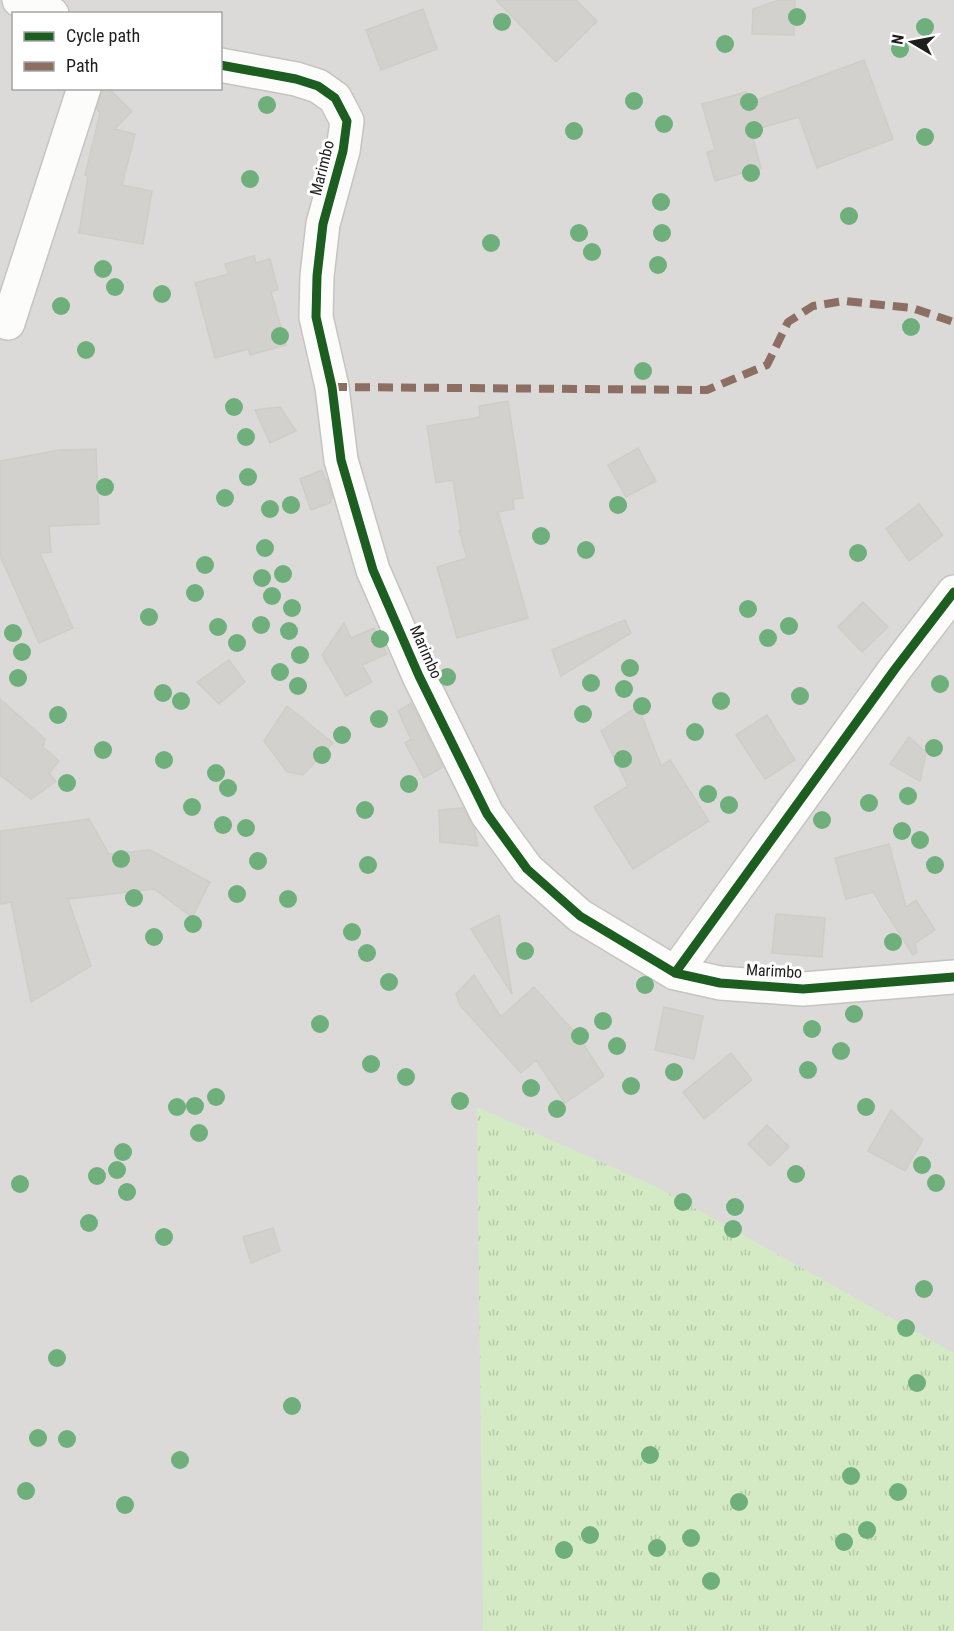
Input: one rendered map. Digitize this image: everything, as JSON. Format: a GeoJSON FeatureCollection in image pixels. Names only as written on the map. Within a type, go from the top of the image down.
{"type":"FeatureCollection","features":[{"type":"Feature","properties":{"kind":"street"},"geometry":{"type":"LineString","coordinates":[[19,0],[47,12]]}},
{"type":"Feature","properties":{"kind":"street","name":"Marimbo"},"geometry":{"type":"LineString","coordinates":[[222,65],[296,79],[318,86],[335,98],[347,121],[343,151],[323,224],[317,276],[316,317],[332,387],[341,460],[373,570],[419,676],[487,814],[527,869],[580,916],[675,973],[720,983],[803,989],[954,977]]}},
{"type":"Feature","properties":{"kind":"street"},"geometry":{"type":"LineString","coordinates":[[8,323],[83,90]]}},
{"type":"Feature","properties":{"kind":"street"},"geometry":{"type":"LineString","coordinates":[[675,973],[895,669],[954,592]]}},
{"type":"Feature","properties":{"kind":"shaded area"},"geometry":{"type":"Polygon","coordinates":[[[0,0],[954,0],[954,1631],[0,1631],[0,0]]]}},
{"type":"Feature","properties":{"kind":"green space"},"geometry":{"type":"Polygon","coordinates":[[[477,1107],[657,1187],[954,1353],[954,1631],[483,1631],[477,1107]]]}},
{"type":"Feature","properties":{"kind":"building"},"geometry":{"type":"Polygon","coordinates":[[[496,0],[576,0],[597,21],[556,62],[496,0]]]}},
{"type":"Feature","properties":{"kind":"building"},"geometry":{"type":"Polygon","coordinates":[[[779,0],[795,0],[794,35],[752,34],[753,9],[779,0]]]}},
{"type":"Feature","properties":{"kind":"building"},"geometry":{"type":"Polygon","coordinates":[[[423,9],[437,49],[381,70],[366,30],[423,9]]]}},
{"type":"Feature","properties":{"kind":"building"},"geometry":{"type":"Polygon","coordinates":[[[864,60],[893,139],[817,168],[799,117],[751,131],[761,168],[715,181],[707,152],[715,150],[702,104],[746,92],[749,103],[864,60]]]}},
{"type":"Feature","properties":{"kind":"building"},"geometry":{"type":"Polygon","coordinates":[[[102,90],[110,90],[132,111],[115,129],[135,134],[122,185],[152,191],[143,244],[79,233],[88,176],[85,175],[100,113],[97,109],[102,90]]]}},
{"type":"Feature","properties":{"kind":"building"},"geometry":{"type":"Polygon","coordinates":[[[254,256],[256,263],[270,259],[278,289],[271,292],[286,345],[250,355],[248,349],[215,358],[195,283],[228,274],[225,264],[254,256]]]}},
{"type":"Feature","properties":{"kind":"building"},"geometry":{"type":"Polygon","coordinates":[[[508,401],[523,498],[513,499],[514,509],[498,512],[528,618],[457,638],[437,567],[467,558],[459,531],[461,530],[453,480],[436,483],[427,426],[480,417],[479,406],[508,401]]]}},
{"type":"Feature","properties":{"kind":"building"},"geometry":{"type":"Polygon","coordinates":[[[280,407],[296,431],[270,443],[255,410],[280,407]]]}},
{"type":"Feature","properties":{"kind":"building"},"geometry":{"type":"Polygon","coordinates":[[[638,448],[656,481],[626,497],[608,465],[638,448]]]}},
{"type":"Feature","properties":{"kind":"building"},"geometry":{"type":"Polygon","coordinates":[[[96,449],[99,524],[49,526],[51,552],[40,553],[73,628],[39,643],[0,556],[0,461],[59,450],[96,449]]]}},
{"type":"Feature","properties":{"kind":"building"},"geometry":{"type":"Polygon","coordinates":[[[322,470],[332,496],[330,503],[311,510],[300,479],[322,470]]]}},
{"type":"Feature","properties":{"kind":"building"},"geometry":{"type":"Polygon","coordinates":[[[919,504],[943,535],[909,561],[886,529],[919,504]]]}},
{"type":"Feature","properties":{"kind":"building"},"geometry":{"type":"Polygon","coordinates":[[[863,602],[888,627],[862,652],[838,627],[863,602]]]}},
{"type":"Feature","properties":{"kind":"building"},"geometry":{"type":"Polygon","coordinates":[[[625,620],[631,633],[561,676],[552,650],[625,620]]]}},
{"type":"Feature","properties":{"kind":"building"},"geometry":{"type":"Polygon","coordinates":[[[344,623],[351,638],[374,628],[387,654],[362,665],[372,682],[346,696],[322,655],[344,623]]]}},
{"type":"Feature","properties":{"kind":"building"},"geometry":{"type":"Polygon","coordinates":[[[229,660],[245,682],[219,704],[197,682],[229,660]]]}},
{"type":"Feature","properties":{"kind":"building"},"geometry":{"type":"Polygon","coordinates":[[[0,699],[45,739],[43,747],[59,761],[49,773],[56,781],[31,799],[0,775],[0,699]]]}},
{"type":"Feature","properties":{"kind":"building"},"geometry":{"type":"Polygon","coordinates":[[[411,703],[443,767],[424,778],[405,743],[411,739],[398,711],[411,703]]]}},
{"type":"Feature","properties":{"kind":"building"},"geometry":{"type":"Polygon","coordinates":[[[287,706],[333,743],[303,775],[287,772],[264,741],[287,706]]]}},
{"type":"Feature","properties":{"kind":"building"},"geometry":{"type":"Polygon","coordinates":[[[638,706],[661,766],[670,760],[709,821],[633,869],[594,807],[628,786],[601,731],[638,706]]]}},
{"type":"Feature","properties":{"kind":"building"},"geometry":{"type":"Polygon","coordinates":[[[767,715],[795,760],[765,779],[736,735],[767,715]]]}},
{"type":"Feature","properties":{"kind":"building"},"geometry":{"type":"Polygon","coordinates":[[[909,737],[926,752],[920,781],[890,764],[909,737]]]}},
{"type":"Feature","properties":{"kind":"building"},"geometry":{"type":"Polygon","coordinates":[[[463,808],[474,828],[478,846],[440,842],[439,810],[463,808]]]}},
{"type":"Feature","properties":{"kind":"building"},"geometry":{"type":"Polygon","coordinates":[[[89,819],[109,854],[150,850],[210,882],[192,917],[154,889],[68,899],[91,966],[31,1002],[11,902],[0,904],[0,831],[89,819]]]}},
{"type":"Feature","properties":{"kind":"building"},"geometry":{"type":"Polygon","coordinates":[[[889,844],[906,907],[916,900],[935,930],[915,943],[917,952],[913,955],[873,892],[846,899],[835,858],[889,844]]]}},
{"type":"Feature","properties":{"kind":"building"},"geometry":{"type":"Polygon","coordinates":[[[776,914],[825,918],[822,957],[772,953],[776,914]]]}},
{"type":"Feature","properties":{"kind":"building"},"geometry":{"type":"Polygon","coordinates":[[[499,915],[512,994],[471,929],[499,915]]]}},
{"type":"Feature","properties":{"kind":"building"},"geometry":{"type":"Polygon","coordinates":[[[474,975],[501,1017],[534,987],[579,1037],[604,1076],[565,1103],[536,1060],[521,1073],[460,1005],[456,994],[474,975]]]}},
{"type":"Feature","properties":{"kind":"building"},"geometry":{"type":"Polygon","coordinates":[[[664,1007],[703,1016],[694,1059],[655,1050],[664,1007]]]}},
{"type":"Feature","properties":{"kind":"building"},"geometry":{"type":"Polygon","coordinates":[[[731,1053],[752,1080],[704,1119],[683,1092],[731,1053]]]}},
{"type":"Feature","properties":{"kind":"building"},"geometry":{"type":"Polygon","coordinates":[[[891,1110],[923,1140],[905,1171],[868,1151],[891,1110]]]}},
{"type":"Feature","properties":{"kind":"building"},"geometry":{"type":"Polygon","coordinates":[[[767,1125],[789,1147],[770,1166],[748,1144],[767,1125]]]}},
{"type":"Feature","properties":{"kind":"building"},"geometry":{"type":"Polygon","coordinates":[[[273,1228],[280,1251],[251,1263],[243,1237],[273,1228]]]}},
{"type":"Feature","properties":{"kind":"marked path"},"geometry":{"type":"LineString","coordinates":[[332,387],[707,390],[767,365],[788,322],[813,306],[844,301],[912,308],[954,322]]}},
{"type":"Feature","properties":{"kind":"cycle path"},"geometry":{"type":"LineString","coordinates":[[222,65],[296,79],[318,86],[335,98],[347,121],[343,151],[323,224],[317,276],[316,317],[332,387],[341,460],[373,570],[419,676],[487,814],[527,869],[580,916],[675,973],[720,983],[803,989],[954,977]]}},
{"type":"Feature","properties":{"kind":"cycle path"},"geometry":{"type":"LineString","coordinates":[[675,973],[895,669],[954,592]]}}]}
